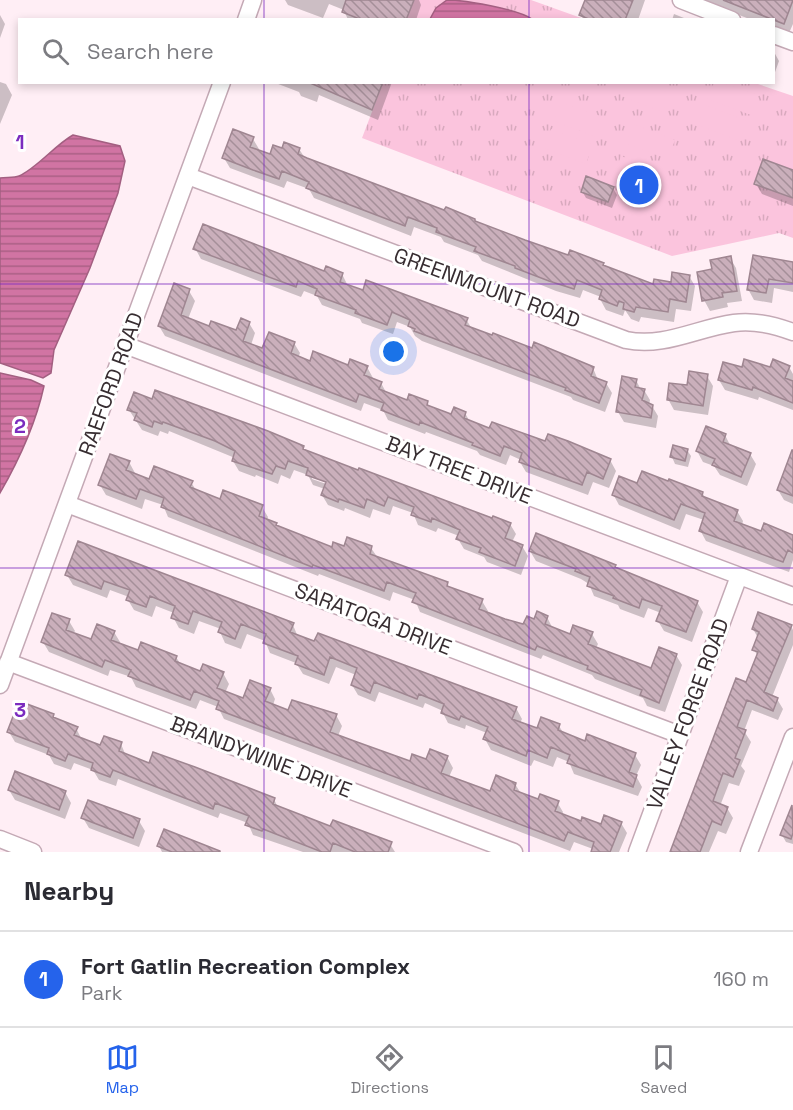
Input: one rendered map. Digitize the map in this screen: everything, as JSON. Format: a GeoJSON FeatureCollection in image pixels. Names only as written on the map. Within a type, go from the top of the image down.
{"type":"FeatureCollection","features":[{"type":"Feature","properties":{"kind":"street"},"geometry":{"type":"LineString","coordinates":[[247,18],[253,0]]}},
{"type":"Feature","properties":{"kind":"street"},"geometry":{"type":"LineString","coordinates":[[681,0],[727,18]]}},
{"type":"Feature","properties":{"kind":"street"},"geometry":{"type":"LineString","coordinates":[[775,35],[793,42]]}},
{"type":"Feature","properties":{"kind":"street","name":"RAEFORD ROAD"},"geometry":{"type":"LineString","coordinates":[[0,685],[221,84]]}},
{"type":"Feature","properties":{"kind":"street","name":"GREENMOUNT ROAD"},"geometry":{"type":"LineString","coordinates":[[188,176],[626,340],[641,343],[656,342],[734,323],[755,322],[793,332]]}},
{"type":"Feature","properties":{"kind":"street","name":"BAY TREE DRIVE"},"geometry":{"type":"LineString","coordinates":[[125,345],[793,596]]}},
{"type":"Feature","properties":{"kind":"street","name":"SARATOGA DRIVE"},"geometry":{"type":"LineString","coordinates":[[67,504],[680,735]]}},
{"type":"Feature","properties":{"kind":"street","name":"VALLEY FORGE ROAD"},"geometry":{"type":"LineString","coordinates":[[637,852],[739,576]]}},
{"type":"Feature","properties":{"kind":"street","name":"BRANDYWINE DRIVE"},"geometry":{"type":"LineString","coordinates":[[8,662],[514,852]]}},
{"type":"Feature","properties":{"kind":"street"},"geometry":{"type":"LineString","coordinates":[[749,852],[788,767],[793,737]]}},
{"type":"Feature","properties":{"kind":"street"},"geometry":{"type":"LineString","coordinates":[[0,839],[33,852]]}},
{"type":"Feature","properties":{"kind":"green space"},"geometry":{"type":"Polygon","coordinates":[[[414,0],[531,0],[581,18],[407,18],[414,0]]]}},
{"type":"Feature","properties":{"kind":"green space"},"geometry":{"type":"Polygon","coordinates":[[[383,84],[758,84],[793,96],[793,238],[779,233],[672,256],[362,138],[383,84]]]}},
{"type":"Feature","properties":{"kind":"green space"},"geometry":{"type":"Polygon","coordinates":[[[626,84],[646,84],[670,93],[663,112],[621,96],[626,84]]]}},
{"type":"Feature","properties":{"kind":"green space"},"geometry":{"type":"Polygon","coordinates":[[[714,84],[726,84],[758,95],[751,115],[707,99],[714,84]]]}},
{"type":"Feature","properties":{"kind":"green space"},"geometry":{"type":"Polygon","coordinates":[[[561,102],[603,117],[596,137],[554,121],[561,102]]]}},
{"type":"Feature","properties":{"kind":"green space"},"geometry":{"type":"Polygon","coordinates":[[[705,105],[747,121],[740,141],[698,125],[705,105]]]}},
{"type":"Feature","properties":{"kind":"green space"},"geometry":{"type":"Polygon","coordinates":[[[633,124],[675,140],[668,159],[626,144],[633,124]]]}},
{"type":"Feature","properties":{"kind":"green space"},"geometry":{"type":"Polygon","coordinates":[[[551,129],[593,144],[586,164],[544,148],[551,129]]]}},
{"type":"Feature","properties":{"kind":"green space"},"geometry":{"type":"Polygon","coordinates":[[[621,156],[663,172],[656,192],[614,176],[621,156]]]}},
{"type":"Feature","properties":{"kind":"shaded area"},"geometry":{"type":"Polygon","coordinates":[[[447,0],[466,2],[491,6],[530,18],[431,18],[436,8],[447,0]]]}},
{"type":"Feature","properties":{"kind":"shaded area"},"geometry":{"type":"Polygon","coordinates":[[[73,135],[120,146],[125,161],[118,193],[90,268],[54,350],[51,373],[43,378],[0,363],[0,178],[17,177],[25,173],[73,135]]]}},
{"type":"Feature","properties":{"kind":"shaded area"},"geometry":{"type":"Polygon","coordinates":[[[0,373],[31,380],[44,386],[26,441],[0,493],[0,373]]]}},
{"type":"Feature","properties":{"kind":"building"},"geometry":{"type":"Polygon","coordinates":[[[346,0],[414,0],[407,18],[357,18],[342,12],[346,0]]]}},
{"type":"Feature","properties":{"kind":"building"},"geometry":{"type":"Polygon","coordinates":[[[585,0],[633,0],[626,18],[586,18],[579,15],[585,0]]]}},
{"type":"Feature","properties":{"kind":"building"},"geometry":{"type":"Polygon","coordinates":[[[723,0],[793,0],[784,24],[775,20],[775,18],[769,18],[723,0]]]}},
{"type":"Feature","properties":{"kind":"building"},"geometry":{"type":"Polygon","coordinates":[[[313,84],[382,84],[372,110],[313,84]]]}},
{"type":"Feature","properties":{"kind":"building"},"geometry":{"type":"Polygon","coordinates":[[[233,129],[254,137],[250,147],[270,154],[273,145],[282,148],[284,142],[300,148],[298,154],[307,158],[444,210],[446,207],[525,240],[568,255],[570,250],[653,284],[654,279],[671,282],[672,272],[690,275],[686,302],[670,299],[668,312],[636,307],[634,312],[623,309],[624,303],[619,301],[617,306],[599,299],[602,290],[577,280],[574,289],[549,281],[474,251],[476,247],[436,232],[437,228],[408,217],[405,226],[306,188],[309,182],[282,171],[279,179],[253,170],[222,158],[233,129]]]}},
{"type":"Feature","properties":{"kind":"building"},"geometry":{"type":"Polygon","coordinates":[[[763,159],[793,170],[793,198],[754,184],[763,159]]]}},
{"type":"Feature","properties":{"kind":"building"},"geometry":{"type":"Polygon","coordinates":[[[586,176],[614,187],[608,202],[581,192],[586,176]]]}},
{"type":"Feature","properties":{"kind":"building"},"geometry":{"type":"Polygon","coordinates":[[[203,224],[324,271],[326,266],[343,273],[340,282],[363,290],[366,280],[468,318],[465,325],[532,348],[534,342],[594,367],[591,376],[607,382],[599,403],[565,390],[566,388],[414,331],[415,329],[408,326],[410,320],[392,312],[387,325],[355,313],[356,310],[315,295],[317,289],[298,281],[296,287],[193,249],[203,224]]]}},
{"type":"Feature","properties":{"kind":"building"},"geometry":{"type":"Polygon","coordinates":[[[753,255],[793,262],[793,283],[769,279],[766,293],[747,290],[753,255]]]}},
{"type":"Feature","properties":{"kind":"building"},"geometry":{"type":"Polygon","coordinates":[[[731,256],[737,291],[722,293],[723,297],[702,301],[697,272],[712,269],[710,260],[731,256]]]}},
{"type":"Feature","properties":{"kind":"building"},"geometry":{"type":"Polygon","coordinates":[[[174,283],[190,289],[181,315],[209,326],[211,321],[236,330],[241,318],[250,322],[243,341],[262,348],[269,332],[295,342],[291,353],[310,361],[313,351],[348,365],[350,359],[368,366],[364,375],[382,382],[379,389],[407,400],[409,394],[428,401],[427,405],[451,414],[454,407],[466,412],[464,418],[489,428],[492,422],[545,441],[548,434],[568,441],[611,459],[603,479],[587,472],[582,485],[519,462],[522,453],[504,446],[500,456],[420,422],[419,425],[381,410],[384,403],[359,394],[356,402],[158,326],[174,283]]]}},
{"type":"Feature","properties":{"kind":"building"},"geometry":{"type":"Polygon","coordinates":[[[744,359],[770,367],[773,359],[790,366],[785,378],[793,381],[793,403],[753,387],[752,390],[718,380],[723,362],[742,367],[744,359]]]}},
{"type":"Feature","properties":{"kind":"building"},"geometry":{"type":"Polygon","coordinates":[[[689,371],[708,374],[703,406],[667,400],[669,383],[687,385],[689,371]]]}},
{"type":"Feature","properties":{"kind":"building"},"geometry":{"type":"Polygon","coordinates":[[[622,376],[637,379],[635,387],[645,389],[642,400],[653,405],[651,418],[616,412],[622,376]]]}},
{"type":"Feature","properties":{"kind":"building"},"geometry":{"type":"Polygon","coordinates":[[[155,390],[268,431],[304,446],[303,449],[358,470],[359,468],[511,523],[505,538],[523,545],[515,566],[479,552],[481,548],[456,539],[460,530],[432,518],[431,522],[411,515],[414,507],[388,497],[384,506],[367,499],[364,508],[339,499],[338,502],[321,495],[326,482],[306,475],[308,468],[288,461],[285,469],[276,466],[272,474],[232,461],[235,451],[215,441],[163,422],[162,424],[154,421],[152,427],[134,420],[137,413],[127,410],[134,392],[152,399],[155,390]]]}},
{"type":"Feature","properties":{"kind":"building"},"geometry":{"type":"Polygon","coordinates":[[[706,426],[726,434],[723,442],[751,453],[741,477],[712,465],[715,459],[696,451],[706,426]]]}},
{"type":"Feature","properties":{"kind":"building"},"geometry":{"type":"Polygon","coordinates":[[[673,445],[688,449],[685,461],[670,457],[673,445]]]}},
{"type":"Feature","properties":{"kind":"building"},"geometry":{"type":"Polygon","coordinates":[[[793,450],[793,496],[777,490],[793,450]]]}},
{"type":"Feature","properties":{"kind":"building"},"geometry":{"type":"Polygon","coordinates":[[[110,454],[130,461],[126,470],[149,479],[154,466],[193,481],[190,487],[220,499],[223,490],[263,505],[259,516],[332,547],[333,542],[344,546],[347,537],[372,546],[370,554],[448,582],[447,586],[483,599],[479,609],[505,619],[523,624],[527,616],[534,619],[537,611],[548,616],[545,624],[570,634],[573,625],[593,632],[588,644],[651,668],[659,647],[677,654],[659,703],[640,695],[642,690],[587,669],[588,666],[537,646],[535,650],[412,602],[416,593],[387,582],[384,591],[313,565],[312,567],[161,507],[164,498],[140,489],[136,499],[98,485],[110,454]]]}},
{"type":"Feature","properties":{"kind":"building"},"geometry":{"type":"Polygon","coordinates":[[[642,471],[703,492],[702,496],[738,510],[734,521],[761,531],[764,523],[793,535],[793,553],[788,550],[783,562],[699,531],[705,513],[681,504],[674,520],[612,495],[619,476],[637,483],[642,471]]]}},
{"type":"Feature","properties":{"kind":"building"},"geometry":{"type":"Polygon","coordinates":[[[536,533],[698,601],[686,632],[656,621],[662,606],[642,599],[639,608],[613,598],[614,596],[587,586],[590,577],[575,571],[576,569],[529,551],[536,533]]]}},
{"type":"Feature","properties":{"kind":"building"},"geometry":{"type":"Polygon","coordinates":[[[78,541],[294,623],[290,632],[314,641],[318,633],[517,707],[512,719],[537,728],[541,717],[560,724],[558,730],[585,741],[587,734],[636,753],[629,772],[637,775],[633,787],[567,763],[570,755],[551,747],[547,758],[528,750],[526,756],[483,739],[488,727],[461,716],[459,720],[441,713],[444,704],[419,694],[417,699],[374,682],[370,693],[351,685],[357,668],[330,657],[324,675],[295,664],[298,656],[263,643],[266,634],[241,624],[235,639],[218,632],[222,622],[193,611],[188,624],[171,618],[175,606],[150,596],[146,607],[126,600],[130,590],[104,581],[101,589],[65,575],[78,541]]]}},
{"type":"Feature","properties":{"kind":"building"},"geometry":{"type":"Polygon","coordinates":[[[758,612],[792,625],[764,692],[778,698],[773,711],[747,700],[737,727],[746,730],[735,758],[740,760],[733,777],[723,773],[713,801],[728,807],[721,825],[712,821],[700,852],[670,852],[736,678],[746,682],[758,652],[752,650],[759,632],[752,629],[758,612]]]}},
{"type":"Feature","properties":{"kind":"building"},"geometry":{"type":"Polygon","coordinates":[[[52,613],[70,619],[66,630],[91,639],[97,624],[115,631],[111,640],[138,650],[141,642],[177,656],[175,661],[200,671],[203,664],[224,672],[217,688],[243,698],[250,680],[271,688],[265,701],[288,710],[292,700],[337,714],[330,732],[357,742],[410,761],[412,754],[426,759],[430,749],[448,756],[441,773],[490,791],[496,775],[516,783],[514,790],[538,799],[540,794],[559,801],[555,811],[581,821],[582,817],[601,824],[604,815],[622,822],[610,852],[591,852],[594,842],[568,832],[564,841],[216,709],[219,701],[194,691],[190,700],[128,676],[131,670],[105,660],[102,667],[41,642],[52,613]]]}},
{"type":"Feature","properties":{"kind":"building"},"geometry":{"type":"Polygon","coordinates":[[[19,701],[54,714],[53,717],[78,727],[74,735],[100,745],[104,736],[122,742],[119,751],[149,763],[153,752],[275,798],[273,804],[330,826],[333,820],[392,842],[388,852],[355,852],[333,843],[330,852],[322,852],[263,829],[262,831],[245,825],[249,816],[215,803],[213,809],[113,770],[110,777],[91,770],[93,763],[68,754],[65,761],[47,754],[49,748],[7,732],[19,701]]]}},
{"type":"Feature","properties":{"kind":"building"},"geometry":{"type":"Polygon","coordinates":[[[15,771],[66,791],[59,810],[8,790],[15,771]]]}},
{"type":"Feature","properties":{"kind":"building"},"geometry":{"type":"Polygon","coordinates":[[[88,800],[140,819],[133,838],[81,818],[88,800]]]}},
{"type":"Feature","properties":{"kind":"building"},"geometry":{"type":"Polygon","coordinates":[[[792,805],[793,833],[791,839],[780,835],[792,805]]]}},
{"type":"Feature","properties":{"kind":"building"},"geometry":{"type":"Polygon","coordinates":[[[164,829],[220,852],[172,852],[157,846],[164,829]]]}},
{"type":"Feature","properties":{"kind":"place","name":"Fort Gatlin Recreation Complex"},"geometry":{"type":"Point","coordinates":[639,185]}}]}
